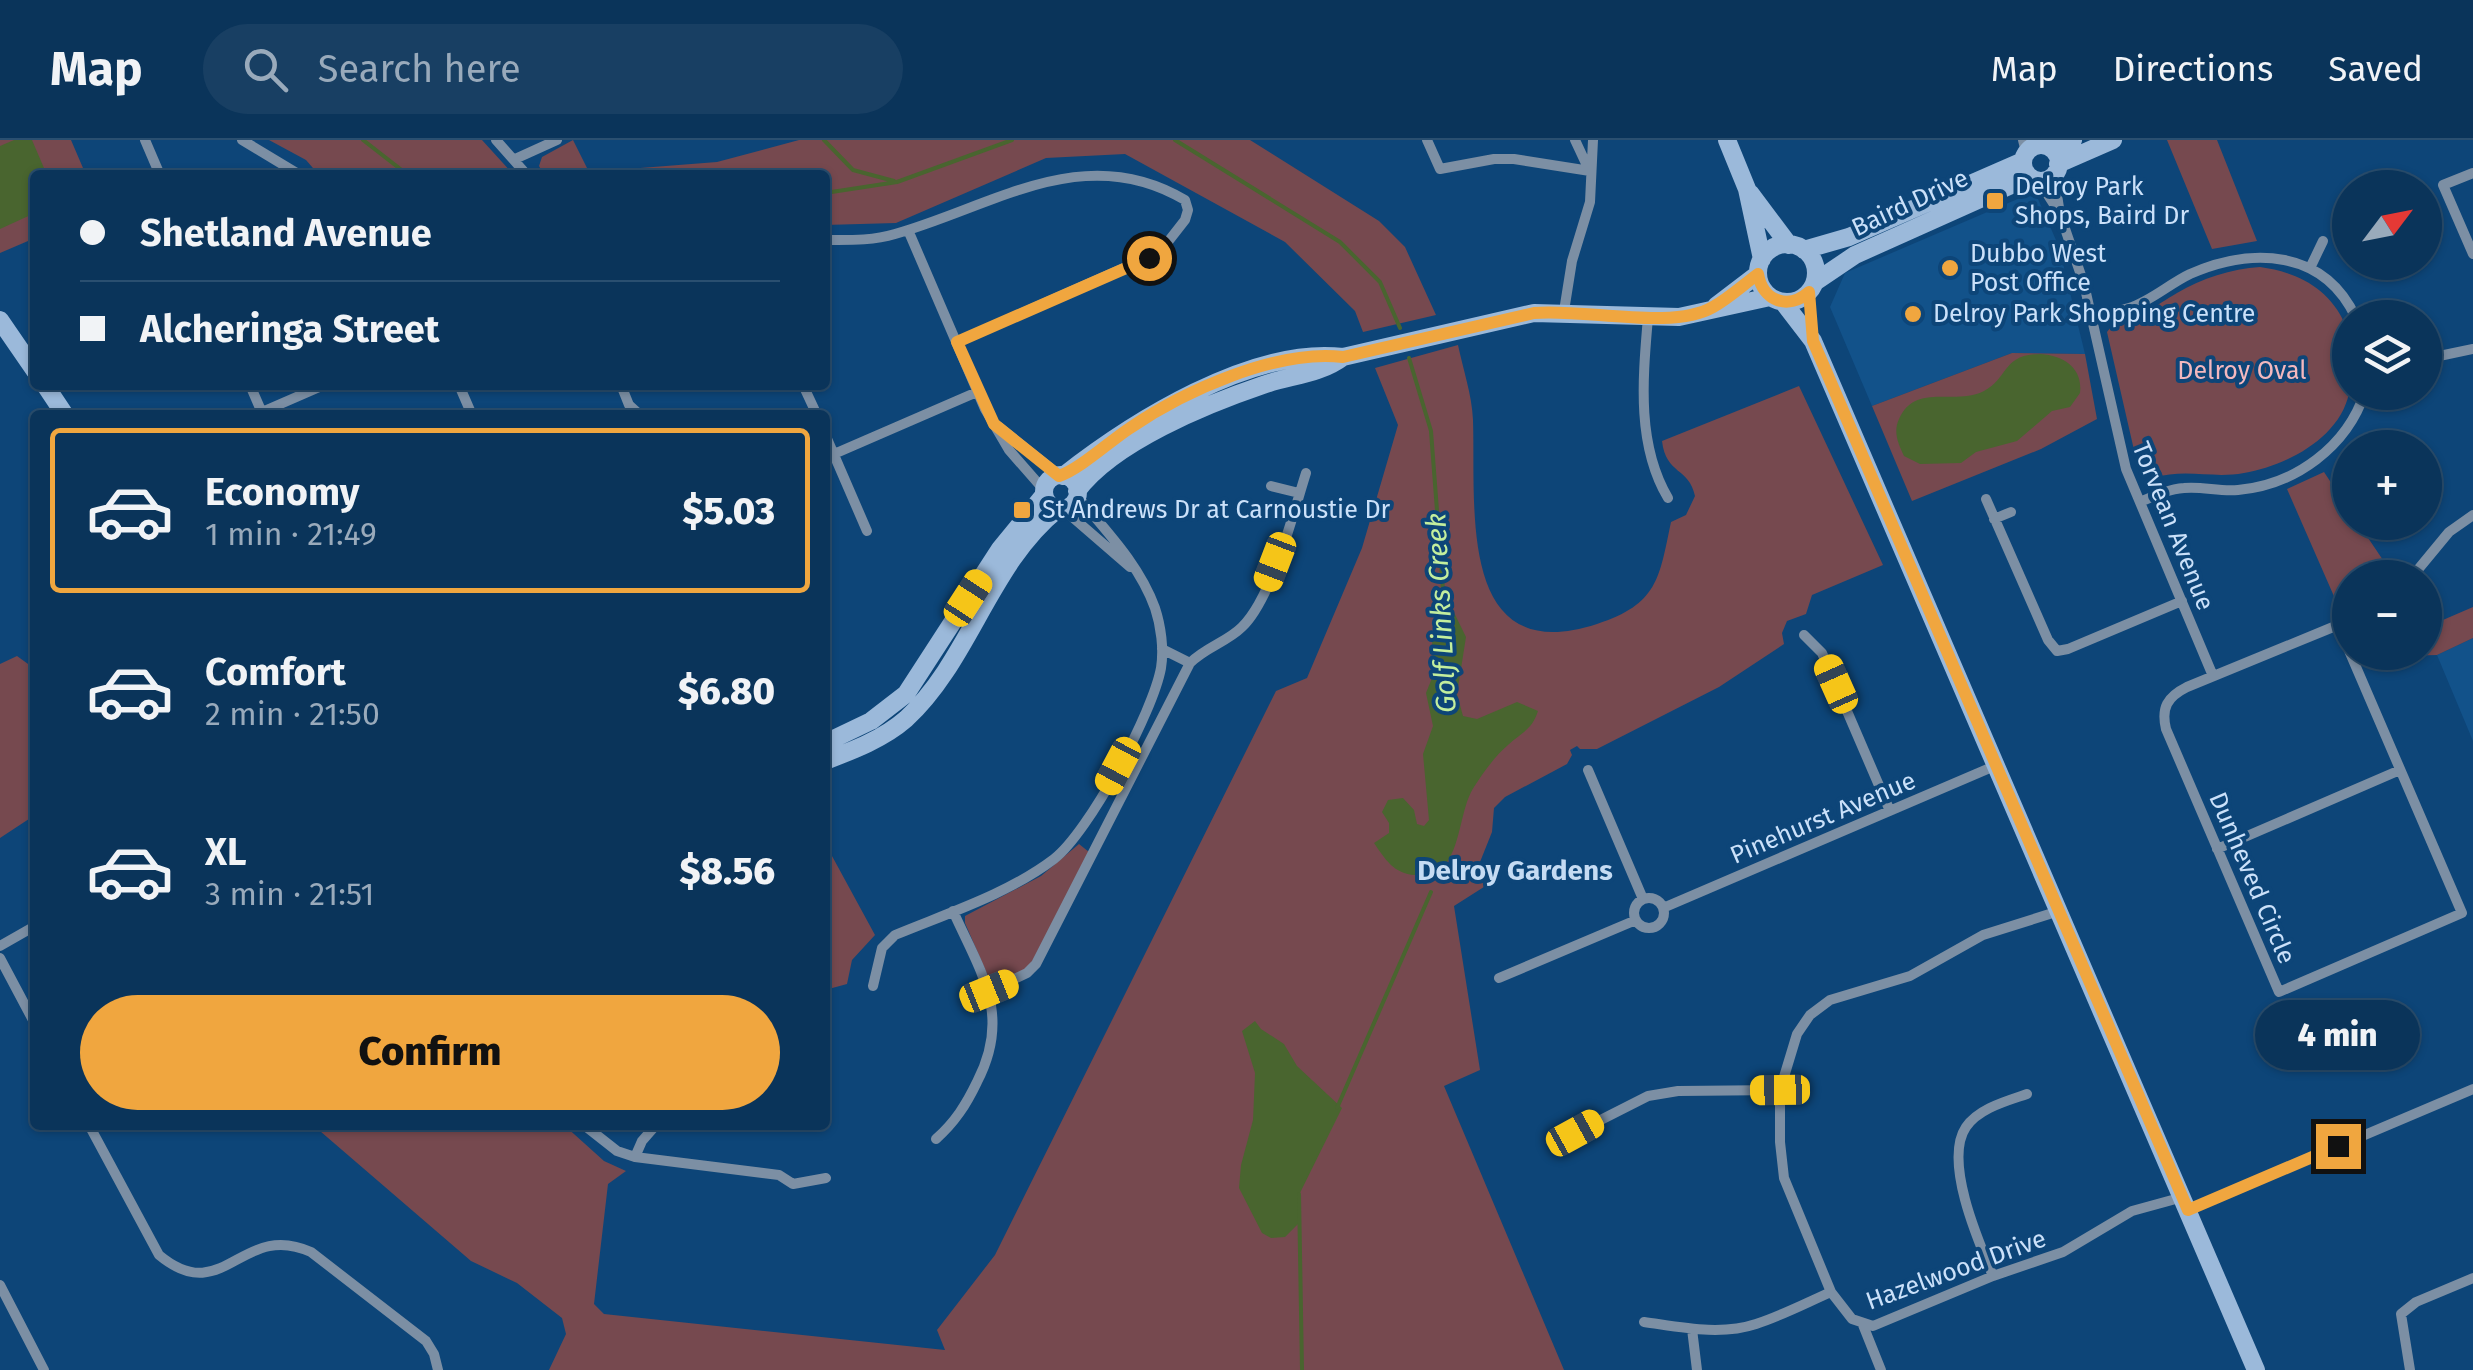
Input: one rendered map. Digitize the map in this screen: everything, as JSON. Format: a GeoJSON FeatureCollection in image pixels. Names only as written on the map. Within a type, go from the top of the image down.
{"type":"FeatureCollection","features":[{"type":"Feature","properties":{"kind":"street"},"geometry":{"type":"LineString","coordinates":[[145,140],[158,170]]}},
{"type":"Feature","properties":{"kind":"street"},"geometry":{"type":"LineString","coordinates":[[242,140],[292,170]]}},
{"type":"Feature","properties":{"kind":"street"},"geometry":{"type":"LineString","coordinates":[[496,140],[524,170]]}},
{"type":"Feature","properties":{"kind":"street"},"geometry":{"type":"LineString","coordinates":[[516,159],[558,140]]}},
{"type":"Feature","properties":{"kind":"street"},"geometry":{"type":"LineString","coordinates":[[1428,140],[1440,170],[1494,159],[1590,170]]}},
{"type":"Feature","properties":{"kind":"street"},"geometry":{"type":"LineString","coordinates":[[1575,140],[1590,170]]}},
{"type":"Feature","properties":{"kind":"street"},"geometry":{"type":"LineString","coordinates":[[1564,311],[1572,261],[1590,202],[1593,140]]}},
{"type":"Feature","properties":{"kind":"street"},"geometry":{"type":"LineString","coordinates":[[1726,140],[1747,189],[1764,291],[1813,341],[2256,1370]]}},
{"type":"Feature","properties":{"kind":"street","name":"Baird Drive"},"geometry":{"type":"LineString","coordinates":[[1812,287],[1856,255],[2073,140]]}},
{"type":"Feature","properties":{"kind":"street","name":"Baird Drive"},"geometry":{"type":"LineString","coordinates":[[1797,247],[1849,237],[2038,159],[2113,140]]}},
{"type":"Feature","properties":{"kind":"street","name":"Torvean Avenue"},"geometry":{"type":"LineString","coordinates":[[2038,159],[2060,214],[2091,315],[2118,444],[2213,676]]}},
{"type":"Feature","properties":{"kind":"street"},"geometry":{"type":"LineString","coordinates":[[830,240],[873,239],[908,230],[1025,179],[1067,168],[1107,166],[1131,170],[1181,196],[1187,205],[1187,215],[1176,234],[1149,258],[957,342]]}},
{"type":"Feature","properties":{"kind":"street"},"geometry":{"type":"LineString","coordinates":[[2473,172],[2443,185],[2473,254]]}},
{"type":"Feature","properties":{"kind":"street"},"geometry":{"type":"LineString","coordinates":[[1747,189],[1814,264],[1813,341]]}},
{"type":"Feature","properties":{"kind":"street"},"geometry":{"type":"LineString","coordinates":[[908,230],[977,392],[1009,450],[1135,571]]}},
{"type":"Feature","properties":{"kind":"street"},"geometry":{"type":"LineString","coordinates":[[2310,266],[2323,241]]}},
{"type":"Feature","properties":{"kind":"street"},"geometry":{"type":"LineString","coordinates":[[1711,309],[1760,267],[1773,248],[1797,247]]}},
{"type":"Feature","properties":{"kind":"street"},"geometry":{"type":"LineString","coordinates":[[2091,315],[2140,303],[2189,274],[2236,258],[2282,258],[2310,266],[2334,285],[2344,300]]}},
{"type":"Feature","properties":{"kind":"street"},"geometry":{"type":"LineString","coordinates":[[1061,476],[1143,419],[1203,388],[1263,366],[1323,354],[1343,357],[1534,313],[1679,317],[1711,309],[1802,299],[1812,287]]}},
{"type":"Feature","properties":{"kind":"street"},"geometry":{"type":"LineString","coordinates":[[1648,317],[1642,392],[1654,474],[1668,498]]}},
{"type":"Feature","properties":{"kind":"street"},"geometry":{"type":"LineString","coordinates":[[0,320],[30,364]]}},
{"type":"Feature","properties":{"kind":"street"},"geometry":{"type":"LineString","coordinates":[[2442,355],[2473,349]]}},
{"type":"Feature","properties":{"kind":"street"},"geometry":{"type":"LineString","coordinates":[[830,741],[872,722],[906,694],[1000,549],[1089,474],[1151,434],[1209,404],[1268,383],[1327,369],[1343,357]]}},
{"type":"Feature","properties":{"kind":"street"},"geometry":{"type":"LineString","coordinates":[[271,410],[313,390]]}},
{"type":"Feature","properties":{"kind":"street"},"geometry":{"type":"LineString","coordinates":[[834,454],[977,392]]}},
{"type":"Feature","properties":{"kind":"street"},"geometry":{"type":"LineString","coordinates":[[2140,502],[2184,488],[2250,488],[2311,464],[2340,440],[2357,410]]}},
{"type":"Feature","properties":{"kind":"street"},"geometry":{"type":"LineString","coordinates":[[830,759],[878,738],[920,705],[1013,558],[1073,481],[994,424]]}},
{"type":"Feature","properties":{"kind":"street"},"geometry":{"type":"LineString","coordinates":[[830,445],[867,530]]}},
{"type":"Feature","properties":{"kind":"street"},"geometry":{"type":"LineString","coordinates":[[989,991],[1027,974],[1036,964],[1190,663],[1236,632],[1254,610],[1290,526],[1306,473]]}},
{"type":"Feature","properties":{"kind":"street"},"geometry":{"type":"LineString","coordinates":[[1271,486],[1299,494]]}},
{"type":"Feature","properties":{"kind":"street"},"geometry":{"type":"LineString","coordinates":[[873,986],[882,948],[895,935],[1027,877],[1055,858],[1078,835],[1153,696],[1162,665],[1156,610],[1123,548],[1061,498]]}},
{"type":"Feature","properties":{"kind":"street"},"geometry":{"type":"LineString","coordinates":[[1986,500],[2048,640],[2057,650],[2068,649],[2182,601]]}},
{"type":"Feature","properties":{"kind":"street"},"geometry":{"type":"LineString","coordinates":[[1994,520],[2011,512]]}},
{"type":"Feature","properties":{"kind":"street"},"geometry":{"type":"LineString","coordinates":[[2426,560],[2449,532],[2473,515]]}},
{"type":"Feature","properties":{"kind":"street","name":"Dunheved Circle"},"geometry":{"type":"LineString","coordinates":[[2332,626],[2213,676],[2171,697],[2164,710],[2278,992],[2462,913],[2358,670]]}},
{"type":"Feature","properties":{"kind":"street"},"geometry":{"type":"LineString","coordinates":[[1804,635],[1822,653],[1890,811]]}},
{"type":"Feature","properties":{"kind":"street"},"geometry":{"type":"LineString","coordinates":[[1162,649],[1190,663]]}},
{"type":"Feature","properties":{"kind":"street","name":"Pinehurst Avenue"},"geometry":{"type":"LineString","coordinates":[[1664,908],[1998,765]]}},
{"type":"Feature","properties":{"kind":"street"},"geometry":{"type":"LineString","coordinates":[[1588,770],[1643,899]]}},
{"type":"Feature","properties":{"kind":"street"},"geometry":{"type":"LineString","coordinates":[[2217,849],[2400,770]]}},
{"type":"Feature","properties":{"kind":"street"},"geometry":{"type":"LineString","coordinates":[[1643,899],[1656,900],[1664,908],[1662,920],[1655,927],[1646,928],[1636,920],[1634,910],[1643,899]]}},
{"type":"Feature","properties":{"kind":"street"},"geometry":{"type":"LineString","coordinates":[[936,1139],[962,1113],[986,1066],[995,1017],[989,991],[953,911]]}},
{"type":"Feature","properties":{"kind":"street","name":"Hazelwood Drive"},"geometry":{"type":"LineString","coordinates":[[2060,911],[1982,936],[1910,976],[1830,1000],[1810,1015],[1796,1034],[1780,1090],[1784,1178],[1830,1292],[1852,1319],[1863,1325],[1873,1326],[1993,1276],[2063,1252],[2132,1211],[2185,1203],[2473,1089]]}},
{"type":"Feature","properties":{"kind":"street"},"geometry":{"type":"LineString","coordinates":[[1498,978],[1636,920]]}},
{"type":"Feature","properties":{"kind":"street"},"geometry":{"type":"LineString","coordinates":[[0,946],[30,929]]}},
{"type":"Feature","properties":{"kind":"street"},"geometry":{"type":"LineString","coordinates":[[0,958],[30,1015]]}},
{"type":"Feature","properties":{"kind":"street"},"geometry":{"type":"LineString","coordinates":[[1575,1133],[1648,1096],[1678,1091],[1780,1090]]}},
{"type":"Feature","properties":{"kind":"street"},"geometry":{"type":"LineString","coordinates":[[1993,1276],[1970,1223],[1960,1141],[1966,1127],[1980,1114],[2027,1094]]}},
{"type":"Feature","properties":{"kind":"street"},"geometry":{"type":"LineString","coordinates":[[92,1130],[158,1255],[176,1269],[200,1274],[220,1269],[272,1244],[292,1243],[311,1252],[426,1341],[438,1370]]}},
{"type":"Feature","properties":{"kind":"street"},"geometry":{"type":"LineString","coordinates":[[590,1130],[617,1151],[634,1157],[778,1175],[793,1184],[826,1178]]}},
{"type":"Feature","properties":{"kind":"street"},"geometry":{"type":"LineString","coordinates":[[634,1157],[651,1130]]}},
{"type":"Feature","properties":{"kind":"street"},"geometry":{"type":"LineString","coordinates":[[2410,1370],[2402,1314],[2416,1302],[2473,1278]]}},
{"type":"Feature","properties":{"kind":"street"},"geometry":{"type":"LineString","coordinates":[[0,1285],[44,1370]]}},
{"type":"Feature","properties":{"kind":"street"},"geometry":{"type":"LineString","coordinates":[[1644,1322],[1724,1330],[1754,1325],[1830,1292]]}},
{"type":"Feature","properties":{"kind":"street"},"geometry":{"type":"LineString","coordinates":[[1863,1325],[1881,1370]]}},
{"type":"Feature","properties":{"kind":"street"},"geometry":{"type":"LineString","coordinates":[[1692,1329],[1697,1370]]}},
{"type":"Feature","properties":{"kind":"shaded area"},"geometry":{"type":"Polygon","coordinates":[[[2027,195],[2038,199],[2059,247],[2085,354],[2012,353],[1872,406],[1830,307],[1845,273],[2027,195]]]}},
{"type":"Feature","properties":{"kind":"shaded area"},"geometry":{"type":"Polygon","coordinates":[[[2473,638],[2473,741],[2442,667],[2442,653],[2473,638]]]}},
{"type":"Feature","properties":{"kind":"green space"},"geometry":{"type":"Polygon","coordinates":[[[0,140],[71,140],[84,170],[30,170],[30,240],[0,253],[0,140]]]}},
{"type":"Feature","properties":{"kind":"green space"},"geometry":{"type":"Polygon","coordinates":[[[269,140],[482,140],[509,170],[315,170],[306,160],[269,140]]]}},
{"type":"Feature","properties":{"kind":"green space"},"geometry":{"type":"Polygon","coordinates":[[[573,140],[588,170],[541,170],[542,157],[573,140]]]}},
{"type":"Feature","properties":{"kind":"green space"},"geometry":{"type":"Polygon","coordinates":[[[799,140],[1250,140],[1379,221],[1405,247],[1436,315],[1363,332],[1355,311],[1285,242],[1125,154],[1046,158],[896,223],[830,225],[830,170],[615,170],[717,162],[799,140]]]}},
{"type":"Feature","properties":{"kind":"green space"},"geometry":{"type":"Polygon","coordinates":[[[2167,140],[2217,140],[2257,241],[2212,249],[2167,140]]]}},
{"type":"Feature","properties":{"kind":"green space","name":"Delroy Oval"},"geometry":{"type":"Polygon","coordinates":[[[2260,267],[2287,273],[2321,291],[2330,301],[2332,410],[2343,410],[2323,436],[2277,464],[2232,475],[2177,474],[2153,478],[2142,472],[2134,450],[2107,332],[2114,323],[2140,315],[2196,283],[2260,267]]]}},
{"type":"Feature","properties":{"kind":"green space"},"geometry":{"type":"Polygon","coordinates":[[[1458,345],[1472,411],[1476,535],[1483,572],[1497,603],[1519,624],[1551,632],[1597,624],[1633,608],[1658,574],[1671,522],[1686,515],[1695,496],[1688,480],[1668,460],[1662,441],[1799,386],[1883,565],[1812,595],[1806,614],[1787,621],[1782,633],[1784,644],[1719,687],[1597,749],[1577,746],[1570,750],[1572,755],[1567,764],[1505,797],[1494,808],[1492,832],[1480,862],[1487,885],[1454,906],[1480,1070],[1444,1086],[1564,1370],[549,1370],[566,1334],[562,1318],[517,1283],[471,1261],[319,1130],[570,1130],[604,1161],[626,1171],[608,1184],[594,1304],[604,1314],[945,1350],[937,1330],[995,1255],[1276,691],[1307,678],[1362,548],[1398,425],[1375,368],[1458,345]]]}},
{"type":"Feature","properties":{"kind":"green space"},"geometry":{"type":"Polygon","coordinates":[[[2012,353],[2085,354],[2097,419],[2041,449],[1912,501],[1872,406],[2012,353]]]}},
{"type":"Feature","properties":{"kind":"green space"},"geometry":{"type":"Polygon","coordinates":[[[2324,472],[2332,484],[2332,540],[2369,540],[2383,560],[2332,560],[2332,592],[2287,489],[2324,472]]]}},
{"type":"Feature","properties":{"kind":"green space"},"geometry":{"type":"Polygon","coordinates":[[[2473,607],[2473,638],[2442,653],[2442,620],[2473,607]]]}},
{"type":"Feature","properties":{"kind":"green space"},"geometry":{"type":"Polygon","coordinates":[[[17,656],[30,665],[30,818],[0,838],[0,664],[17,656]]]}},
{"type":"Feature","properties":{"kind":"green space"},"geometry":{"type":"Polygon","coordinates":[[[1079,844],[1089,852],[1028,970],[995,985],[965,916],[1041,876],[1079,844]]]}},
{"type":"Feature","properties":{"kind":"green space"},"geometry":{"type":"Polygon","coordinates":[[[830,857],[875,935],[852,960],[847,984],[830,989],[830,857]]]}},
{"type":"Feature","properties":{"kind":"water"},"geometry":{"type":"Polygon","coordinates":[[[14,140],[32,140],[45,170],[30,170],[30,215],[0,229],[0,146],[14,140]]]}},
{"type":"Feature","properties":{"kind":"water"},"geometry":{"type":"Polygon","coordinates":[[[2041,354],[2057,357],[2075,370],[2080,393],[2070,407],[2052,411],[2017,441],[1976,452],[1961,463],[1920,464],[1904,456],[1896,428],[1906,408],[1915,401],[1984,391],[2012,362],[2041,354]]]}},
{"type":"Feature","properties":{"kind":"water"},"geometry":{"type":"Polygon","coordinates":[[[1442,588],[1466,637],[1457,694],[1463,716],[1477,719],[1517,702],[1538,711],[1530,727],[1498,754],[1474,787],[1450,857],[1431,874],[1415,875],[1396,869],[1374,843],[1389,833],[1389,823],[1382,812],[1388,800],[1403,798],[1414,810],[1417,824],[1424,826],[1429,820],[1423,754],[1433,726],[1426,693],[1434,673],[1432,640],[1442,588]]]}},
{"type":"Feature","properties":{"kind":"water"},"geometry":{"type":"Polygon","coordinates":[[[1255,1021],[1284,1044],[1297,1066],[1342,1108],[1299,1195],[1298,1224],[1285,1237],[1271,1238],[1262,1233],[1239,1188],[1253,1120],[1255,1073],[1242,1031],[1255,1021]]]}},
{"type":"Feature","properties":{"kind":"waterway"},"geometry":{"type":"LineString","coordinates":[[363,140],[402,170]]}},
{"type":"Feature","properties":{"kind":"waterway"},"geometry":{"type":"LineString","coordinates":[[824,140],[853,170],[894,181]]}},
{"type":"Feature","properties":{"kind":"waterway"},"geometry":{"type":"LineString","coordinates":[[830,192],[897,182],[1012,140]]}},
{"type":"Feature","properties":{"kind":"waterway"},"geometry":{"type":"LineString","coordinates":[[1175,140],[1340,242],[1380,282],[1400,328]]}},
{"type":"Feature","properties":{"kind":"waterway","name":"Golf Links Creek"},"geometry":{"type":"LineString","coordinates":[[1409,358],[1431,431],[1443,590]]}},
{"type":"Feature","properties":{"kind":"waterway","name":"Golf Links Creek"},"geometry":{"type":"LineString","coordinates":[[1337,1108],[1431,892]]}},
{"type":"Feature","properties":{"kind":"waterway","name":"Golf Links Creek"},"geometry":{"type":"LineString","coordinates":[[1299,1194],[1302,1370]]}},
{"type":"Feature","properties":{"kind":"place","name":"Delroy Park Shops, Baird Dr"},"geometry":{"type":"Point","coordinates":[1995,201]}},
{"type":"Feature","properties":{"kind":"place","name":"Dubbo West Post Office"},"geometry":{"type":"Point","coordinates":[1950,268]}},
{"type":"Feature","properties":{"kind":"place","name":"Delroy Park Shopping Centre"},"geometry":{"type":"Point","coordinates":[1913,314]}},
{"type":"Feature","properties":{"kind":"place","name":"St Andrews Dr at Carnoustie Dr"},"geometry":{"type":"Point","coordinates":[1022,510]}},
{"type":"Feature","properties":{"kind":"district","name":"Delroy Gardens"},"geometry":{"type":"Point","coordinates":[1515,870]}},
{"type":"Feature","properties":{"kind":"route"},"geometry":{"type":"LineString","coordinates":[[1149,258],[957,342],[994,424],[1059,476],[1143,419],[1203,388],[1263,366],[1323,354],[1343,357],[1548,311],[1679,317],[1711,309],[1758,274],[1764,291],[1776,300],[1793,302],[1809,292],[1813,341],[2188,1210],[2338,1146]]}}]}
